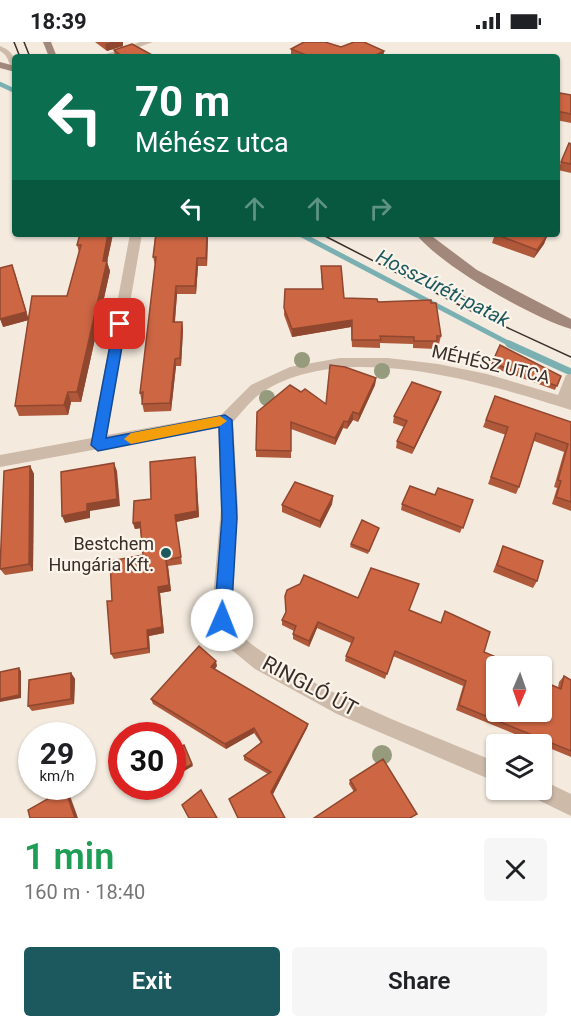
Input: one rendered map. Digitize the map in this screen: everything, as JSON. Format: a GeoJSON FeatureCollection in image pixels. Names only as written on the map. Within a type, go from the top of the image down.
{"type":"FeatureCollection","features":[{"type":"Feature","properties":{"kind":"street"},"geometry":{"type":"LineString","coordinates":[[111,54],[149,42]]}},
{"type":"Feature","properties":{"kind":"street"},"geometry":{"type":"LineString","coordinates":[[98,445],[135,237]]}},
{"type":"Feature","properties":{"kind":"street"},"geometry":{"type":"LineString","coordinates":[[425,237],[446,256],[463,267],[571,324]]}},
{"type":"Feature","properties":{"kind":"street","name":"MÉHÉSZ UTCA"},"geometry":{"type":"LineString","coordinates":[[225,420],[237,402],[260,385],[290,371],[325,363],[439,370],[567,403]]}},
{"type":"Feature","properties":{"kind":"street"},"geometry":{"type":"LineString","coordinates":[[567,403],[570,381]]}},
{"type":"Feature","properties":{"kind":"street"},"geometry":{"type":"LineString","coordinates":[[0,461],[98,445],[225,420]]}},
{"type":"Feature","properties":{"kind":"street","name":"RINGLÓ ÚT"},"geometry":{"type":"LineString","coordinates":[[225,420],[229,518],[222,620],[228,634],[271,669],[322,697],[486,768]]}},
{"type":"Feature","properties":{"kind":"street"},"geometry":{"type":"LineString","coordinates":[[552,796],[571,805]]}},
{"type":"Feature","properties":{"kind":"lane"},"geometry":{"type":"LineString","coordinates":[[0,48],[9,53],[12,60]]}},
{"type":"Feature","properties":{"kind":"building"},"geometry":{"type":"Polygon","coordinates":[[[304,42],[325,42],[341,47],[354,42],[364,42],[384,51],[378,54],[304,54],[291,49],[304,42]]]}},
{"type":"Feature","properties":{"kind":"building"},"geometry":{"type":"Polygon","coordinates":[[[132,44],[150,54],[119,54],[114,50],[132,44]]]}},
{"type":"Feature","properties":{"kind":"building"},"geometry":{"type":"Polygon","coordinates":[[[560,93],[571,95],[571,114],[560,112],[560,93]]]}},
{"type":"Feature","properties":{"kind":"building"},"geometry":{"type":"Polygon","coordinates":[[[569,143],[571,144],[571,164],[561,162],[569,143]]]}},
{"type":"Feature","properties":{"kind":"building"},"geometry":{"type":"Polygon","coordinates":[[[79,237],[107,237],[103,261],[107,261],[77,392],[68,392],[64,405],[15,406],[32,296],[67,296],[81,245],[77,245],[79,237]]]}},
{"type":"Feature","properties":{"kind":"building"},"geometry":{"type":"Polygon","coordinates":[[[156,237],[207,237],[206,258],[197,258],[195,286],[176,286],[173,322],[182,322],[180,358],[175,359],[170,403],[142,404],[143,392],[140,393],[156,257],[153,257],[156,237]]]}},
{"type":"Feature","properties":{"kind":"building"},"geometry":{"type":"Polygon","coordinates":[[[503,237],[546,237],[537,250],[503,237]]]}},
{"type":"Feature","properties":{"kind":"building"},"geometry":{"type":"Polygon","coordinates":[[[12,265],[26,312],[0,319],[0,268],[12,265]]]}},
{"type":"Feature","properties":{"kind":"building"},"geometry":{"type":"Polygon","coordinates":[[[321,266],[341,266],[344,298],[377,299],[378,302],[431,300],[431,303],[436,303],[441,336],[437,336],[437,341],[414,341],[414,337],[380,336],[381,340],[352,340],[352,320],[292,329],[284,308],[285,289],[323,289],[321,266]]]}},
{"type":"Feature","properties":{"kind":"building"},"geometry":{"type":"Polygon","coordinates":[[[500,345],[561,376],[557,386],[492,363],[500,345]]]}},
{"type":"Feature","properties":{"kind":"building"},"geometry":{"type":"Polygon","coordinates":[[[330,365],[345,367],[376,378],[359,414],[353,412],[348,422],[344,421],[335,438],[291,422],[291,451],[256,450],[257,412],[290,385],[301,392],[305,389],[326,404],[330,365]]]}},
{"type":"Feature","properties":{"kind":"building"},"geometry":{"type":"Polygon","coordinates":[[[412,382],[441,392],[414,448],[397,441],[407,421],[394,416],[412,382]]]}},
{"type":"Feature","properties":{"kind":"building"},"geometry":{"type":"Polygon","coordinates":[[[495,396],[571,422],[571,502],[556,497],[561,481],[558,480],[568,444],[536,433],[519,487],[491,477],[508,427],[486,420],[495,396]]]}},
{"type":"Feature","properties":{"kind":"building"},"geometry":{"type":"Polygon","coordinates":[[[195,457],[197,511],[175,515],[181,557],[166,560],[169,585],[158,587],[162,627],[147,630],[148,648],[111,654],[107,601],[112,601],[110,561],[143,555],[140,522],[133,523],[134,501],[151,499],[150,462],[195,457]]]}},
{"type":"Feature","properties":{"kind":"building"},"geometry":{"type":"Polygon","coordinates":[[[114,463],[117,499],[87,504],[87,511],[62,516],[61,472],[114,463]]]}},
{"type":"Feature","properties":{"kind":"building"},"geometry":{"type":"Polygon","coordinates":[[[30,466],[29,564],[0,569],[4,471],[30,466]]]}},
{"type":"Feature","properties":{"kind":"building"},"geometry":{"type":"Polygon","coordinates":[[[295,482],[333,496],[320,521],[282,505],[295,482]]]}},
{"type":"Feature","properties":{"kind":"building"},"geometry":{"type":"Polygon","coordinates":[[[410,486],[435,495],[438,488],[473,500],[463,528],[402,504],[410,486]]]}},
{"type":"Feature","properties":{"kind":"building"},"geometry":{"type":"Polygon","coordinates":[[[362,520],[379,528],[369,551],[351,544],[362,520]]]}},
{"type":"Feature","properties":{"kind":"building"},"geometry":{"type":"Polygon","coordinates":[[[503,546],[543,561],[537,581],[497,565],[503,546]]]}},
{"type":"Feature","properties":{"kind":"building"},"geometry":{"type":"Polygon","coordinates":[[[371,568],[419,584],[409,610],[441,623],[445,611],[490,632],[484,652],[493,656],[486,656],[486,716],[459,705],[466,681],[395,651],[387,674],[346,656],[354,638],[318,622],[309,641],[293,634],[296,626],[282,620],[286,612],[287,590],[300,584],[304,575],[358,598],[371,568]]]}},
{"type":"Feature","properties":{"kind":"building"},"geometry":{"type":"Polygon","coordinates":[[[199,646],[216,661],[211,667],[308,724],[271,792],[285,818],[238,818],[229,799],[271,772],[244,756],[262,742],[254,728],[225,744],[151,699],[199,646]]]}},
{"type":"Feature","properties":{"kind":"building"},"geometry":{"type":"Polygon","coordinates":[[[19,668],[19,695],[0,699],[0,672],[19,668]]]}},
{"type":"Feature","properties":{"kind":"building"},"geometry":{"type":"Polygon","coordinates":[[[71,673],[71,699],[28,706],[29,680],[71,673]]]}},
{"type":"Feature","properties":{"kind":"building"},"geometry":{"type":"Polygon","coordinates":[[[564,676],[571,680],[571,751],[552,743],[552,734],[530,734],[500,722],[552,722],[552,685],[561,689],[564,676]]]}},
{"type":"Feature","properties":{"kind":"building"},"geometry":{"type":"Polygon","coordinates":[[[186,750],[192,764],[186,767],[186,750]]]}},
{"type":"Feature","properties":{"kind":"building"},"geometry":{"type":"Polygon","coordinates":[[[383,759],[417,814],[410,818],[314,818],[356,790],[350,780],[383,759]]]}},
{"type":"Feature","properties":{"kind":"building"},"geometry":{"type":"Polygon","coordinates":[[[201,790],[217,818],[189,818],[182,805],[201,790]]]}},
{"type":"Feature","properties":{"kind":"building"},"geometry":{"type":"Polygon","coordinates":[[[46,800],[69,800],[75,818],[30,818],[28,810],[46,800]]]}},
{"type":"Feature","properties":{"kind":"waterway","name":"Hosszúréti-patak"},"geometry":{"type":"LineString","coordinates":[[0,84],[12,90]]}},
{"type":"Feature","properties":{"kind":"waterway","name":"Hosszúréti-patak"},"geometry":{"type":"LineString","coordinates":[[306,237],[512,345]]}},
{"type":"Feature","properties":{"kind":"waterway","name":"Hosszúréti-patak"},"geometry":{"type":"LineString","coordinates":[[509,344],[571,372]]}},
{"type":"Feature","properties":{"kind":"tram line"},"geometry":{"type":"LineString","coordinates":[[14,42],[19,54]]}},
{"type":"Feature","properties":{"kind":"tram line"},"geometry":{"type":"LineString","coordinates":[[24,42],[29,54]]}},
{"type":"Feature","properties":{"kind":"tram line"},"geometry":{"type":"LineString","coordinates":[[327,237],[469,310],[571,357]]}},
{"type":"Feature","properties":{"kind":"tram line"},"geometry":{"type":"LineString","coordinates":[[436,283],[508,319]]}},
{"type":"Feature","properties":{"kind":"slow traffic"},"geometry":{"type":"LineString","coordinates":[[131,439],[220,421]]}},
{"type":"Feature","properties":{"kind":"place","name":"Bestchem Hungária Kft."},"geometry":{"type":"Point","coordinates":[166,553]}},
{"type":"Feature","properties":{"kind":"route"},"geometry":{"type":"LineString","coordinates":[[120,324],[98,445],[225,420],[229,459],[229,518],[222,620]]}}]}
